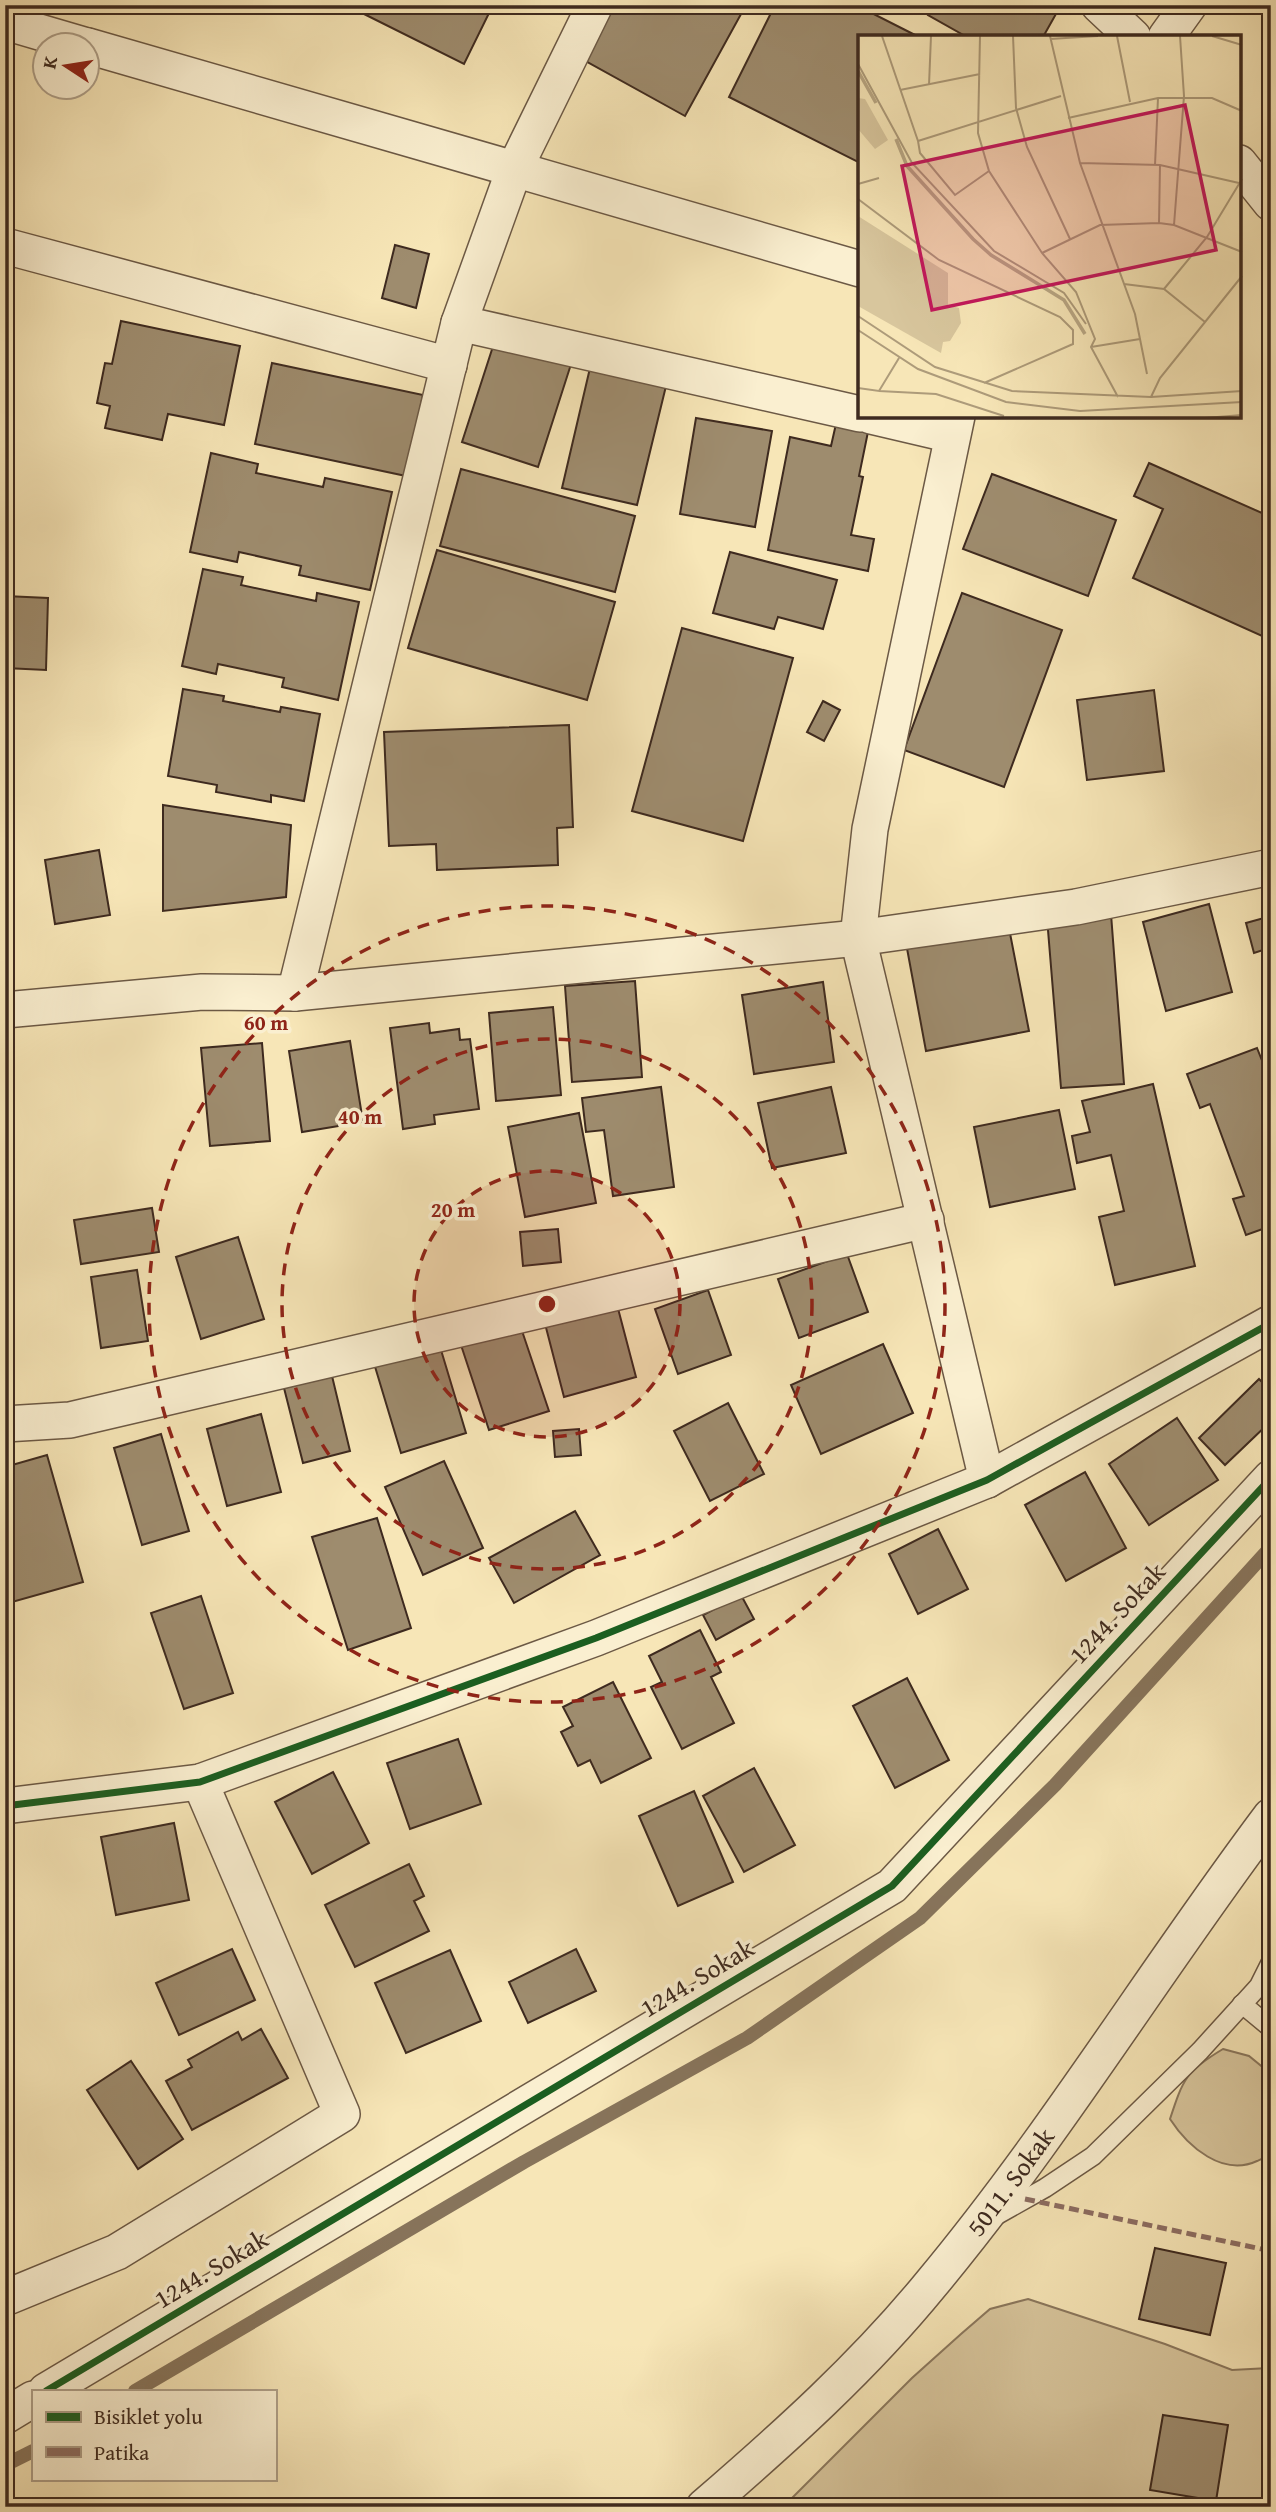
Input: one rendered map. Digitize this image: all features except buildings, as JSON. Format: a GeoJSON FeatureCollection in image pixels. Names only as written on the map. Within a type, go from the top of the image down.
{"type":"FeatureCollection","features":[{"type":"Feature","properties":{"kind":"street"},"geometry":{"type":"LineString","coordinates":[[295,993],[459,323],[514,170],[595,5]]}},
{"type":"Feature","properties":{"kind":"street"},"geometry":{"type":"LineString","coordinates":[[1099,5],[1131,35]]}},
{"type":"Feature","properties":{"kind":"street"},"geometry":{"type":"LineString","coordinates":[[1167,35],[1189,5]]}},
{"type":"Feature","properties":{"kind":"street"},"geometry":{"type":"LineString","coordinates":[[5,22],[39,32]]}},
{"type":"Feature","properties":{"kind":"street"},"geometry":{"type":"LineString","coordinates":[[102,50],[858,269]]}},
{"type":"Feature","properties":{"kind":"street"},"geometry":{"type":"LineString","coordinates":[[1241,166],[1271,203]]}},
{"type":"Feature","properties":{"kind":"street"},"geometry":{"type":"LineString","coordinates":[[5,246],[449,365]]}},
{"type":"Feature","properties":{"kind":"street"},"geometry":{"type":"LineString","coordinates":[[459,323],[858,414]]}},
{"type":"Feature","properties":{"kind":"street"},"geometry":{"type":"LineString","coordinates":[[888,418],[955,426],[870,829],[858,939],[987,1479]]}},
{"type":"Feature","properties":{"kind":"street"},"geometry":{"type":"LineString","coordinates":[[5,1010],[202,992],[295,993],[858,939],[1076,907],[1271,867]]}},
{"type":"Feature","properties":{"kind":"street"},"geometry":{"type":"LineString","coordinates":[[5,1424],[70,1420],[926,1220]]}},
{"type":"Feature","properties":{"kind":"street"},"geometry":{"type":"LineString","coordinates":[[5,1806],[200,1782],[596,1638],[987,1479],[1271,1323]]}},
{"type":"Feature","properties":{"kind":"street","name":"1244. Sokak"},"geometry":{"type":"LineString","coordinates":[[48,2390],[892,1886],[1271,1478]]}},
{"type":"Feature","properties":{"kind":"street"},"geometry":{"type":"LineString","coordinates":[[5,2298],[117,2252],[342,2113],[200,1782]]}},
{"type":"Feature","properties":{"kind":"street","name":"5011. Sokak"},"geometry":{"type":"LineString","coordinates":[[704,2507],[793,2431],[863,2360],[930,2286],[979,2225],[1265,1830]]}},
{"type":"Feature","properties":{"kind":"street"},"geometry":{"type":"LineString","coordinates":[[5,2416],[32,2400]]}},
{"type":"Feature","properties":{"kind":"lane"},"geometry":{"type":"LineString","coordinates":[[979,2225],[1045,2188],[1093,2156],[1200,2051],[1259,1986],[1271,1962]]}},
{"type":"Feature","properties":{"kind":"lane"},"geometry":{"type":"LineString","coordinates":[[1242,2004],[1271,2028]]}},
{"type":"Feature","properties":{"kind":"shaded area"},"geometry":{"type":"Polygon","coordinates":[[[1223,2049],[1249,2056],[1271,2074],[1271,2152],[1244,2165],[1232,2165],[1208,2157],[1186,2140],[1170,2119],[1183,2085],[1193,2070],[1223,2049]]]}},
{"type":"Feature","properties":{"kind":"shaded area"},"geometry":{"type":"Polygon","coordinates":[[[1028,2299],[1165,2344],[1232,2370],[1269,2368],[1271,2362],[1271,2507],[783,2507],[912,2378],[990,2309],[1028,2299]]]}},
{"type":"Feature","properties":{"kind":"waterway"},"geometry":{"type":"LineString","coordinates":[[137,2390],[524,2162],[747,2038],[920,1918],[1055,1785],[1271,1547]]}},
{"type":"Feature","properties":{"kind":"waterway"},"geometry":{"type":"LineString","coordinates":[[5,2465],[32,2452]]}},
{"type":"Feature","properties":{"kind":"marked path"},"geometry":{"type":"LineString","coordinates":[[1025,2199],[1271,2251]]}},
{"type":"Feature","properties":{"kind":"cycle path"},"geometry":{"type":"LineString","coordinates":[[5,1806],[200,1782],[596,1638],[987,1480],[1271,1323]]}},
{"type":"Feature","properties":{"kind":"cycle path"},"geometry":{"type":"LineString","coordinates":[[48,2390],[892,1886],[1271,1478]]}}]}
